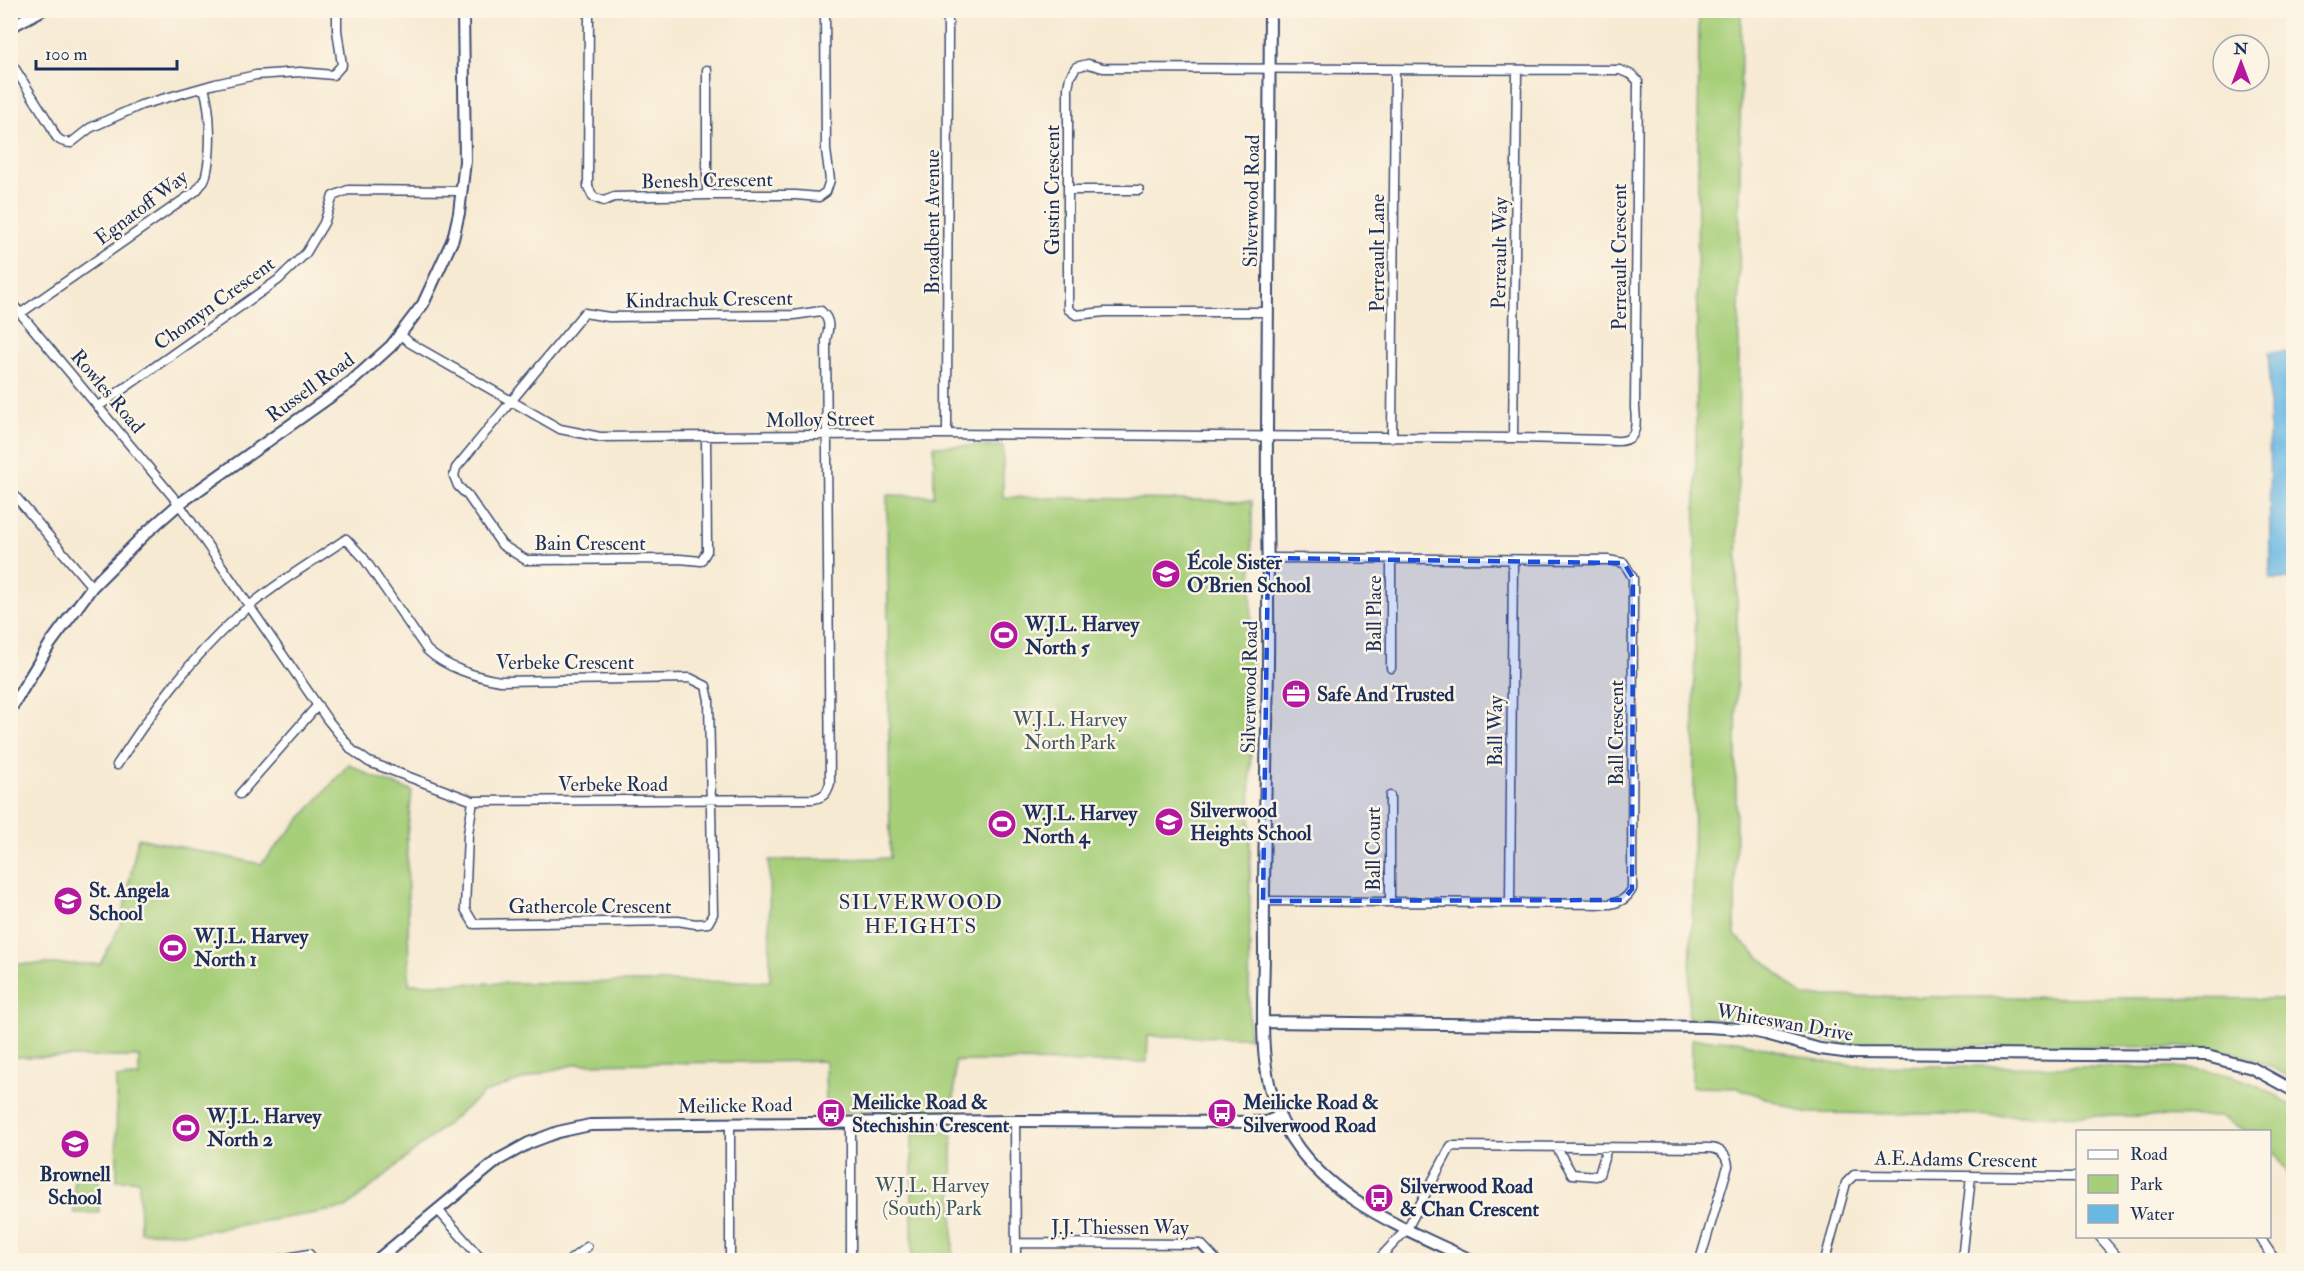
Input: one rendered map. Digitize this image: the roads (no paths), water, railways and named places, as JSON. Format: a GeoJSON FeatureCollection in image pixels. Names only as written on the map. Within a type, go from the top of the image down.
{"type":"FeatureCollection","features":[{"type":"Feature","properties":{"kind":"street"},"geometry":{"type":"LineString","coordinates":[[10,27],[42,10]]}},
{"type":"Feature","properties":{"kind":"street"},"geometry":{"type":"LineString","coordinates":[[10,61],[55,136],[62,142],[71,143],[90,128],[141,105],[204,88],[255,75],[300,72],[333,75],[342,65],[337,30],[337,10]]}},
{"type":"Feature","properties":{"kind":"street","name":"Russell Road"},"geometry":{"type":"LineString","coordinates":[[10,710],[50,644],[92,587],[146,533],[179,504],[351,382],[401,335],[423,303],[441,269],[453,239],[461,191],[465,161],[463,10]]}},
{"type":"Feature","properties":{"kind":"street","name":"Benesh Crescent"},"geometry":{"type":"LineString","coordinates":[[588,10],[588,187],[593,197],[604,201],[614,197],[708,195],[819,197],[826,192],[830,180],[826,150],[825,10]]}},
{"type":"Feature","properties":{"kind":"street","name":"Broadbent Avenue"},"geometry":{"type":"LineString","coordinates":[[947,434],[948,10]]}},
{"type":"Feature","properties":{"kind":"street","name":"Silverwood Road"},"geometry":{"type":"LineString","coordinates":[[1270,10],[1268,558],[1263,901],[1264,1065],[1286,1129],[1304,1155],[1332,1185],[1371,1211],[1471,1260]]}},
{"type":"Feature","properties":{"kind":"street","name":"Gustin Crescent"},"geometry":{"type":"LineString","coordinates":[[1268,312],[1105,312],[1076,315],[1068,309],[1068,88],[1070,77],[1076,67],[1088,64],[1103,68],[1270,68]]}},
{"type":"Feature","properties":{"kind":"street","name":"Perreault Crescent"},"geometry":{"type":"LineString","coordinates":[[1267,436],[1514,438],[1620,442],[1629,439],[1635,433],[1637,424],[1635,396],[1638,81],[1632,75],[1620,70],[1270,68]]}},
{"type":"Feature","properties":{"kind":"street","name":"Perreault Lane"},"geometry":{"type":"LineString","coordinates":[[1392,438],[1395,69]]}},
{"type":"Feature","properties":{"kind":"street"},"geometry":{"type":"LineString","coordinates":[[707,70],[708,195]]}},
{"type":"Feature","properties":{"kind":"street","name":"Perreault Way"},"geometry":{"type":"LineString","coordinates":[[1514,438],[1517,70]]}},
{"type":"Feature","properties":{"kind":"street","name":"Egnatoff Way"},"geometry":{"type":"LineString","coordinates":[[21,313],[196,191],[206,177],[209,153],[207,98],[204,88]]}},
{"type":"Feature","properties":{"kind":"street","name":"Chomyn Crescent"},"geometry":{"type":"LineString","coordinates":[[99,406],[278,280],[306,253],[324,223],[333,196],[348,190],[461,191]]}},
{"type":"Feature","properties":{"kind":"street"},"geometry":{"type":"LineString","coordinates":[[1069,190],[1139,190]]}},
{"type":"Feature","properties":{"kind":"street","name":"Rowles Road"},"geometry":{"type":"LineString","coordinates":[[10,301],[179,504]]}},
{"type":"Feature","properties":{"kind":"street","name":"Kindrachuk Crescent"},"geometry":{"type":"LineString","coordinates":[[512,401],[584,313],[609,317],[794,315],[821,311],[830,326],[826,340],[827,436]]}},
{"type":"Feature","properties":{"kind":"street","name":"Molloy Street"},"geometry":{"type":"LineString","coordinates":[[401,335],[410,343],[560,429],[600,437],[947,434],[1267,436]]}},
{"type":"Feature","properties":{"kind":"street","name":"Bain Crescent"},"geometry":{"type":"LineString","coordinates":[[512,401],[456,468],[454,476],[458,486],[468,496],[502,545],[526,560],[680,559],[700,561],[707,551],[706,437]]}},
{"type":"Feature","properties":{"kind":"street","name":"Verbeke Road"},"geometry":{"type":"LineString","coordinates":[[179,504],[339,735],[359,756],[385,769],[473,801],[814,799],[824,796],[828,791],[830,774],[827,436]]}},
{"type":"Feature","properties":{"kind":"street"},"geometry":{"type":"LineString","coordinates":[[11,492],[92,587]]}},
{"type":"Feature","properties":{"kind":"street","name":"Verbeke Crescent"},"geometry":{"type":"LineString","coordinates":[[249,607],[346,539],[363,557],[427,650],[436,659],[448,664],[487,679],[500,681],[690,678],[700,682],[706,686],[708,692],[710,800]]}},
{"type":"Feature","properties":{"kind":"street","name":"Ball Crescent"},"geometry":{"type":"LineString","coordinates":[[1263,901],[1610,904],[1629,896],[1632,889],[1633,578],[1624,562],[1268,558]]}},
{"type":"Feature","properties":{"kind":"street","name":"Ball Place"},"geometry":{"type":"LineString","coordinates":[[1390,669],[1391,559]]}},
{"type":"Feature","properties":{"kind":"street","name":"Ball Way"},"geometry":{"type":"LineString","coordinates":[[1510,903],[1513,560]]}},
{"type":"Feature","properties":{"kind":"street"},"geometry":{"type":"LineString","coordinates":[[117,765],[156,707],[190,663],[249,607]]}},
{"type":"Feature","properties":{"kind":"street"},"geometry":{"type":"LineString","coordinates":[[240,794],[318,705]]}},
{"type":"Feature","properties":{"kind":"street","name":"Ball Court"},"geometry":{"type":"LineString","coordinates":[[1390,796],[1390,901]]}},
{"type":"Feature","properties":{"kind":"street","name":"Gathercole Crescent"},"geometry":{"type":"LineString","coordinates":[[473,801],[468,834],[465,909],[474,924],[483,926],[511,922],[678,921],[708,923],[713,914],[710,800]]}},
{"type":"Feature","properties":{"kind":"street","name":"Whiteswan Drive"},"geometry":{"type":"LineString","coordinates":[[1263,1022],[1699,1026],[1741,1029],[1820,1049],[1851,1053],[2207,1056],[2252,1068],[2294,1091]]}},
{"type":"Feature","properties":{"kind":"street","name":"Meilicke Road"},"geometry":{"type":"LineString","coordinates":[[378,1260],[498,1160],[529,1143],[558,1132],[590,1125],[1015,1121],[1266,1122],[1280,1116]]}},
{"type":"Feature","properties":{"kind":"street"},"geometry":{"type":"LineString","coordinates":[[1015,1121],[1016,1260]]}},
{"type":"Feature","properties":{"kind":"street"},"geometry":{"type":"LineString","coordinates":[[851,1122],[851,1260]]}},
{"type":"Feature","properties":{"kind":"street"},"geometry":{"type":"LineString","coordinates":[[730,1124],[730,1260]]}},
{"type":"Feature","properties":{"kind":"street"},"geometry":{"type":"LineString","coordinates":[[1378,1260],[1407,1229],[1451,1146],[1710,1148],[1719,1150],[1724,1155],[1728,1166],[1700,1260]]}},
{"type":"Feature","properties":{"kind":"street"},"geometry":{"type":"LineString","coordinates":[[1557,1148],[1572,1174],[1596,1176],[1599,1175],[1607,1148]]}},
{"type":"Feature","properties":{"kind":"street","name":"A.E.Adams Crescent"},"geometry":{"type":"LineString","coordinates":[[1825,1260],[1846,1183],[1851,1176],[1859,1174],[2076,1177]]}},
{"type":"Feature","properties":{"kind":"street"},"geometry":{"type":"LineString","coordinates":[[1962,1260],[1971,1176]]}},
{"type":"Feature","properties":{"kind":"street"},"geometry":{"type":"LineString","coordinates":[[438,1210],[482,1260]]}},
{"type":"Feature","properties":{"kind":"street"},"geometry":{"type":"LineString","coordinates":[[2101,1238],[2120,1260]]}},
{"type":"Feature","properties":{"kind":"street"},"geometry":{"type":"LineString","coordinates":[[2260,1238],[2275,1260]]}},
{"type":"Feature","properties":{"kind":"street","name":"J.J. Thiessen Way"},"geometry":{"type":"LineString","coordinates":[[1016,1243],[1201,1244],[1216,1260]]}},
{"type":"Feature","properties":{"kind":"street"},"geometry":{"type":"LineString","coordinates":[[570,1260],[587,1247]]}},
{"type":"Feature","properties":{"kind":"street"},"geometry":{"type":"LineString","coordinates":[[276,1260],[309,1254],[314,1260]]}},
{"type":"Feature","properties":{"kind":"water"},"geometry":{"type":"Polygon","coordinates":[[[2269,352],[2293,352],[2293,579],[2270,579],[2269,352]]]}},
{"type":"Feature","properties":{"kind":"place","name":"École Sister O'Brien School"},"geometry":{"type":"Point","coordinates":[1166,574]}},
{"type":"Feature","properties":{"kind":"place","name":"W.J.L. Harvey North 5"},"geometry":{"type":"Point","coordinates":[1004,635]}},
{"type":"Feature","properties":{"kind":"place","name":"Safe And Trusted"},"geometry":{"type":"Point","coordinates":[1296,694]}},
{"type":"Feature","properties":{"kind":"place","name":"Silverwood Heights School"},"geometry":{"type":"Point","coordinates":[1169,822]}},
{"type":"Feature","properties":{"kind":"place","name":"W.J.L. Harvey North 4"},"geometry":{"type":"Point","coordinates":[1002,824]}},
{"type":"Feature","properties":{"kind":"place","name":"St. Angela School"},"geometry":{"type":"Point","coordinates":[68,901]}},
{"type":"Feature","properties":{"kind":"place","name":"W.J.L. Harvey North 1"},"geometry":{"type":"Point","coordinates":[173,948]}},
{"type":"Feature","properties":{"kind":"place","name":"Meilicke Road & Stechishin Crescent"},"geometry":{"type":"Point","coordinates":[831,1113]}},
{"type":"Feature","properties":{"kind":"place","name":"Meilicke Road & Silverwood Road"},"geometry":{"type":"Point","coordinates":[1222,1113]}},
{"type":"Feature","properties":{"kind":"place","name":"W.J.L. Harvey North 2"},"geometry":{"type":"Point","coordinates":[186,1128]}},
{"type":"Feature","properties":{"kind":"place","name":"Brownell School"},"geometry":{"type":"Point","coordinates":[75,1144]}},
{"type":"Feature","properties":{"kind":"place","name":"Silverwood Road & Chan Crescent"},"geometry":{"type":"Point","coordinates":[1379,1198]}},
{"type":"Feature","properties":{"kind":"district","name":"SILVERWOOD HEIGHTS"},"geometry":{"type":"Point","coordinates":[921,914]}},
{"type":"Feature","properties":{"kind":"park label","name":"W.J.L. Harvey North Park"},"geometry":{"type":"Point","coordinates":[1070,730]}},
{"type":"Feature","properties":{"kind":"park label","name":"W.J.L. Harvey (South) Park"},"geometry":{"type":"Point","coordinates":[932,1196]}}]}
